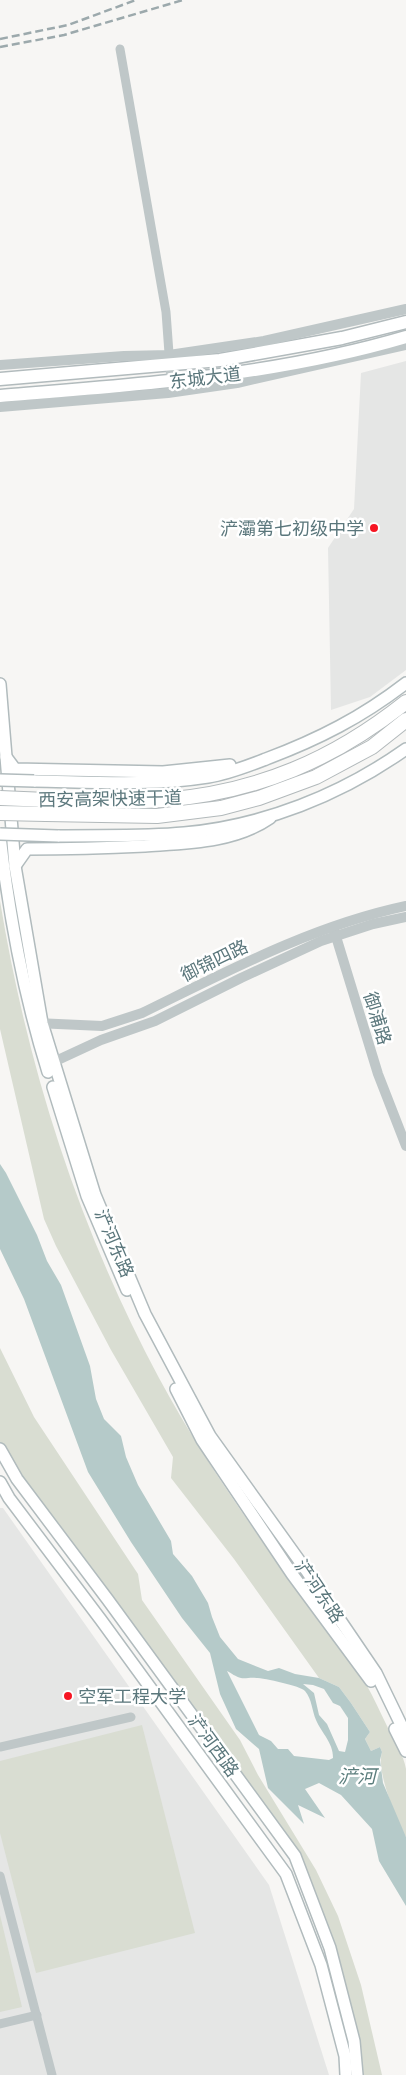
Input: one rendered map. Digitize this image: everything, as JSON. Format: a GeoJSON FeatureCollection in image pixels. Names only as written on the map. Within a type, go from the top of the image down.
{"type":"FeatureCollection","features":[{"type":"Feature","properties":{"kind":"highway","name":"西安高架快速干道"},"geometry":{"type":"LineString","coordinates":[[0,813],[46,807],[196,797],[242,787],[285,774],[339,748],[379,724],[406,702]]}},
{"type":"Feature","properties":{"kind":"highway","name":"西安高架快速干道"},"geometry":{"type":"LineString","coordinates":[[0,798],[46,807],[157,816],[221,808],[259,798],[316,777],[372,747],[406,720]]}},
{"type":"Feature","properties":{"kind":"main road","name":"东城大道"},"geometry":{"type":"LineString","coordinates":[[0,379],[170,361],[268,353],[342,338],[406,322]]}},
{"type":"Feature","properties":{"kind":"main road","name":"东城大道"},"geometry":{"type":"LineString","coordinates":[[0,396],[171,381],[267,368],[406,337]]}},
{"type":"Feature","properties":{"kind":"main road"},"geometry":{"type":"LineString","coordinates":[[0,780],[144,783],[209,777],[245,768],[297,748],[376,706],[406,683]]}},
{"type":"Feature","properties":{"kind":"main road","name":"浐河东路"},"geometry":{"type":"LineString","coordinates":[[0,684],[15,866],[38,1023]]}},
{"type":"Feature","properties":{"kind":"main road"},"geometry":{"type":"LineString","coordinates":[[6,757],[15,769],[162,772],[225,766],[297,748]]}},
{"type":"Feature","properties":{"kind":"main road"},"geometry":{"type":"LineString","coordinates":[[0,835],[126,837],[186,833],[227,827],[332,794],[382,766],[406,749]]}},
{"type":"Feature","properties":{"kind":"main road"},"geometry":{"type":"LineString","coordinates":[[15,866],[27,849],[107,848],[199,843],[256,828],[278,812]]}},
{"type":"Feature","properties":{"kind":"main road","name":"浐河东路"},"geometry":{"type":"LineString","coordinates":[[0,835],[9,903],[49,1064],[87,1196],[137,1315],[202,1440],[292,1574],[368,1675],[406,1751]]}},
{"type":"Feature","properties":{"kind":"main road","name":"浐河东路"},"geometry":{"type":"LineString","coordinates":[[49,1064],[95,1195],[145,1314],[210,1436],[306,1570],[376,1673],[406,1735]]}},
{"type":"Feature","properties":{"kind":"main road","name":"浐河西路"},"geometry":{"type":"LineString","coordinates":[[0,1449],[17,1479],[295,1856],[330,1948],[354,2041],[357,2075]]}},
{"type":"Feature","properties":{"kind":"main road","name":"浐河西路"},"geometry":{"type":"LineString","coordinates":[[0,1482],[9,1498],[101,1620],[286,1874],[321,1965],[345,2056],[346,2075]]}},
{"type":"Feature","properties":{"kind":"street"},"geometry":{"type":"LineString","coordinates":[[120,49],[166,312],[171,381]]}},
{"type":"Feature","properties":{"kind":"street"},"geometry":{"type":"LineString","coordinates":[[0,365],[124,356],[170,361],[406,308]]}},
{"type":"Feature","properties":{"kind":"street"},"geometry":{"type":"LineString","coordinates":[[0,407],[168,393],[237,383],[406,345]]}},
{"type":"Feature","properties":{"kind":"street","name":"御锦四路"},"geometry":{"type":"LineString","coordinates":[[38,1023],[93,1026],[113,1024],[142,1013],[274,949],[406,906]]}},
{"type":"Feature","properties":{"kind":"street","name":"御锦四路"},"geometry":{"type":"LineString","coordinates":[[49,1064],[101,1040],[155,1021],[334,931],[406,917]]}},
{"type":"Feature","properties":{"kind":"street","name":"御浦路"},"geometry":{"type":"LineString","coordinates":[[334,931],[381,1081],[406,1146]]}},
{"type":"Feature","properties":{"kind":"street"},"geometry":{"type":"LineString","coordinates":[[0,1747],[131,1716]]}},
{"type":"Feature","properties":{"kind":"street"},"geometry":{"type":"LineString","coordinates":[[0,1876],[52,2075]]}},
{"type":"Feature","properties":{"kind":"street"},"geometry":{"type":"LineString","coordinates":[[0,2024],[37,2015]]}},
{"type":"Feature","properties":{"kind":"shaded area","name":"浐灞第七初级中学"},"geometry":{"type":"Polygon","coordinates":[[[406,361],[406,670],[370,697],[331,710],[328,548],[354,509],[361,373],[406,361]]]}},
{"type":"Feature","properties":{"kind":"shaded area"},"geometry":{"type":"Polygon","coordinates":[[[0,901],[25,1025],[41,1086],[80,1205],[104,1263],[130,1321],[159,1378],[202,1452],[283,1570],[347,1655],[369,1689],[405,1764],[406,1837],[392,1807],[384,1783],[380,1747],[371,1751],[365,1739],[370,1732],[351,1703],[339,1687],[319,1678],[234,1559],[171,1478],[173,1457],[111,1350],[56,1246],[44,1219],[0,1029],[0,901]]]}},
{"type":"Feature","properties":{"kind":"shaded area"},"geometry":{"type":"Polygon","coordinates":[[[0,1348],[34,1417],[138,1574],[142,1600],[240,1740],[258,1775],[316,1870],[338,1916],[361,1985],[382,2075],[363,2075],[350,2001],[333,1945],[280,1835],[0,1446],[0,1348]]]}},
{"type":"Feature","properties":{"kind":"shaded area","name":"空军工程大学"},"geometry":{"type":"Polygon","coordinates":[[[0,1508],[3,1508],[269,1885],[329,2075],[0,2075],[0,1508]]]}},
{"type":"Feature","properties":{"kind":"shaded area"},"geometry":{"type":"Polygon","coordinates":[[[142,1725],[195,1933],[36,1973],[0,1833],[0,1761],[142,1725]]]}},
{"type":"Feature","properties":{"kind":"shaded area"},"geometry":{"type":"Polygon","coordinates":[[[0,1915],[22,2007],[0,2012],[0,1915]]]}},
{"type":"Feature","properties":{"kind":"water","name":"浐河"},"geometry":{"type":"Polygon","coordinates":[[[0,1164],[37,1235],[47,1261],[61,1285],[90,1366],[96,1399],[104,1419],[121,1436],[126,1457],[138,1485],[171,1541],[173,1554],[192,1576],[208,1603],[220,1637],[238,1659],[268,1671],[279,1668],[295,1674],[319,1678],[339,1687],[370,1732],[365,1739],[371,1751],[380,1747],[382,1752],[380,1760],[383,1783],[406,1837],[406,1906],[379,1861],[372,1829],[341,1795],[319,1783],[305,1789],[325,1818],[298,1805],[304,1824],[268,1788],[259,1749],[236,1729],[220,1694],[210,1653],[182,1618],[131,1542],[88,1472],[24,1299],[0,1249],[0,1164]],[[227,1671],[259,1735],[271,1741],[278,1749],[288,1749],[294,1756],[329,1760],[333,1758],[331,1747],[318,1725],[305,1691],[274,1681],[241,1678],[227,1671]],[[303,1684],[314,1693],[319,1715],[327,1724],[339,1751],[345,1752],[348,1740],[348,1718],[340,1706],[333,1703],[324,1689],[303,1684]]]}},
{"type":"Feature","properties":{"kind":"railway"},"geometry":{"type":"LineString","coordinates":[[0,39],[68,25],[136,0]]}},
{"type":"Feature","properties":{"kind":"railway"},"geometry":{"type":"LineString","coordinates":[[0,47],[64,35],[183,0]]}},
{"type":"Feature","properties":{"kind":"place","name":"浐灞第七初级中学"},"geometry":{"type":"Point","coordinates":[374,528]}},
{"type":"Feature","properties":{"kind":"place","name":"空军工程大学"},"geometry":{"type":"Point","coordinates":[68,1696]}}]}
